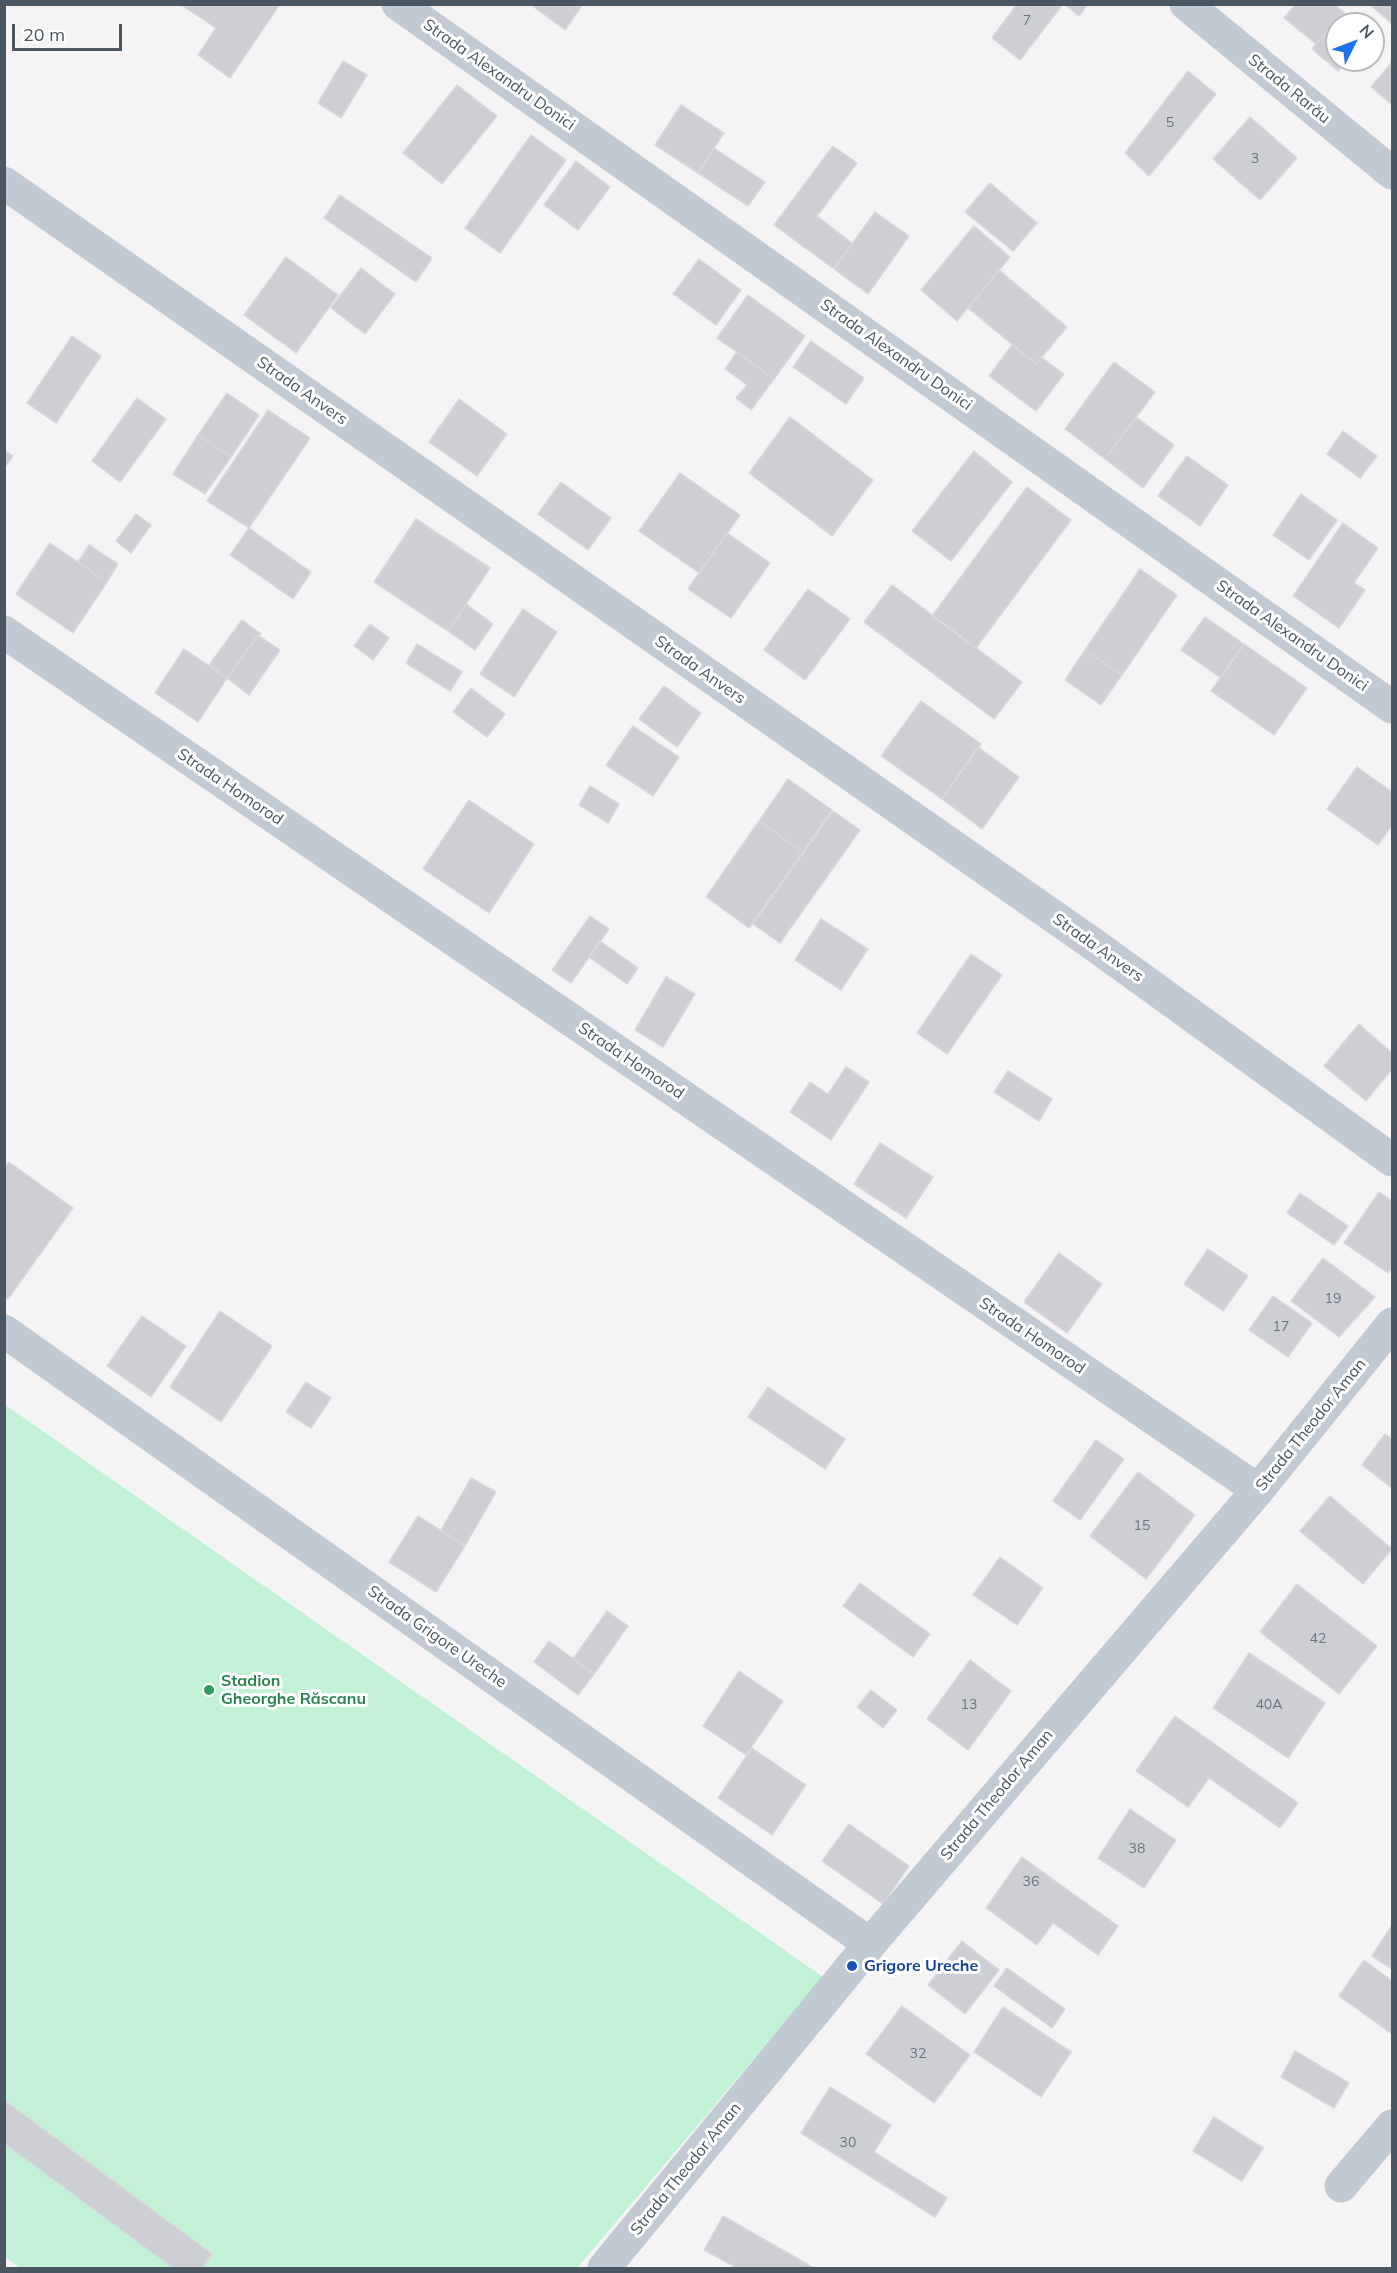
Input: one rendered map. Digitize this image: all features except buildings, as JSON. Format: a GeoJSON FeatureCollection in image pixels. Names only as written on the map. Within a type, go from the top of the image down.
{"type":"FeatureCollection","features":[{"type":"Feature","properties":{"kind":"street","name":"Strada Alexandru Donici"},"geometry":{"type":"LineString","coordinates":[[398,4],[1392,707]]}},
{"type":"Feature","properties":{"kind":"street","name":"Strada Rarău"},"geometry":{"type":"LineString","coordinates":[[1186,4],[1392,173]]}},
{"type":"Feature","properties":{"kind":"street","name":"Strada Anvers"},"geometry":{"type":"LineString","coordinates":[[4,183],[1093,944],[1392,1160]]}},
{"type":"Feature","properties":{"kind":"street","name":"Strada Homorod"},"geometry":{"type":"LineString","coordinates":[[4,632],[1258,1490]]}},
{"type":"Feature","properties":{"kind":"street","name":"Strada Theodor Aman"},"geometry":{"type":"LineString","coordinates":[[604,2268],[870,1944],[1258,1490],[1392,1324]]}},
{"type":"Feature","properties":{"kind":"street","name":"Strada Grigore Ureche"},"geometry":{"type":"LineString","coordinates":[[4,1331],[870,1944]]}},
{"type":"Feature","properties":{"kind":"street"},"geometry":{"type":"LineString","coordinates":[[1341,2186],[1392,2126]]}},
{"type":"Feature","properties":{"kind":"green space","name":"Stadion Gheorghe Răscanu"},"geometry":{"type":"Polygon","coordinates":[[[4,1404],[823,1977],[577,2268],[20,2268],[5,2257],[4,1404]]]}},
{"type":"Feature","properties":{"kind":"place","name":"Stadion Gheorghe Răscanu"},"geometry":{"type":"Point","coordinates":[209,1690]}},
{"type":"Feature","properties":{"kind":"place","name":"Grigore Ureche"},"geometry":{"type":"Point","coordinates":[852,1966]}}]}
